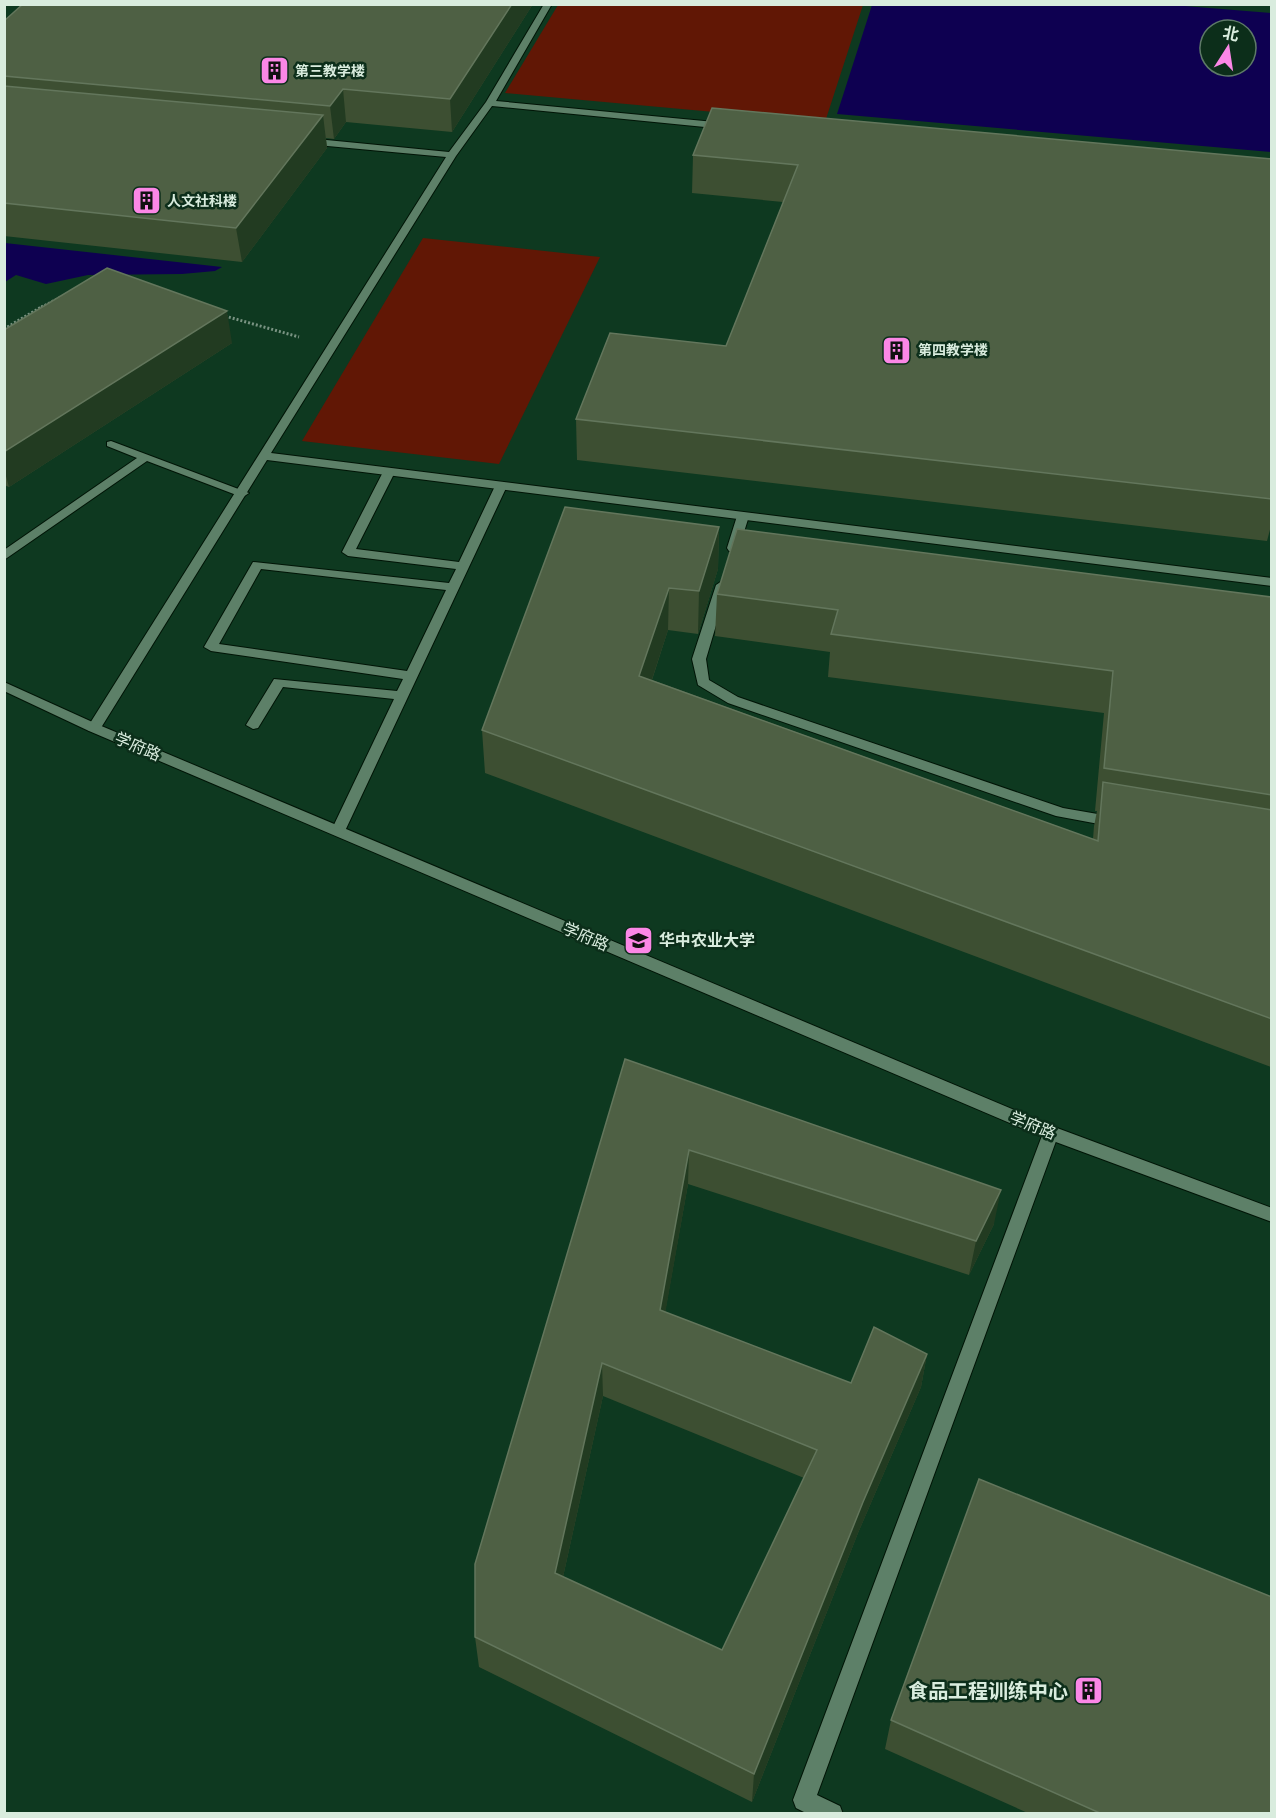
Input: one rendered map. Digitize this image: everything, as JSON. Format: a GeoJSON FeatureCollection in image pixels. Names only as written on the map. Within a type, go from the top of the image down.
{"type":"FeatureCollection","features":[{"type":"Feature","properties":{"kind":"street"},"geometry":{"type":"LineString","coordinates":[[94,728],[243,493],[331,346],[452,156],[490,104],[548,4]]}},
{"type":"Feature","properties":{"kind":"street"},"geometry":{"type":"LineString","coordinates":[[490,104],[739,127]]}},
{"type":"Feature","properties":{"kind":"street"},"geometry":{"type":"LineString","coordinates":[[299,141],[452,156]]}},
{"type":"Feature","properties":{"kind":"street"},"geometry":{"type":"LineString","coordinates":[[111,444],[243,493]]}},
{"type":"Feature","properties":{"kind":"street"},"geometry":{"type":"LineString","coordinates":[[265,456],[1272,582]]}},
{"type":"Feature","properties":{"kind":"street"},"geometry":{"type":"LineString","coordinates":[[4,556],[144,458]]}},
{"type":"Feature","properties":{"kind":"street"},"geometry":{"type":"LineString","coordinates":[[389,472],[348,552],[464,566]]}},
{"type":"Feature","properties":{"kind":"street"},"geometry":{"type":"LineString","coordinates":[[338,831],[501,486]]}},
{"type":"Feature","properties":{"kind":"street"},"geometry":{"type":"LineString","coordinates":[[743,516],[699,659],[703,682],[733,700],[1061,813],[1131,825]]}},
{"type":"Feature","properties":{"kind":"street"},"geometry":{"type":"LineString","coordinates":[[4,542],[18,548]]}},
{"type":"Feature","properties":{"kind":"street"},"geometry":{"type":"LineString","coordinates":[[412,676],[211,647],[257,564],[454,587]]}},
{"type":"Feature","properties":{"kind":"street"},"geometry":{"type":"LineString","coordinates":[[253,725],[279,682],[402,696]]}},
{"type":"Feature","properties":{"kind":"street","name":"学府路"},"geometry":{"type":"LineString","coordinates":[[4,686],[94,728],[1051,1133],[1272,1215]]}},
{"type":"Feature","properties":{"kind":"street"},"geometry":{"type":"LineString","coordinates":[[832,1814],[804,1800],[1051,1133]]}},
{"type":"Feature","properties":{"kind":"path"},"geometry":{"type":"LineString","coordinates":[[5,328],[68,291],[77,289]]}},
{"type":"Feature","properties":{"kind":"path"},"geometry":{"type":"LineString","coordinates":[[222,315],[331,346]]}},
{"type":"Feature","properties":{"kind":"shaded area"},"geometry":{"type":"Polygon","coordinates":[[[1160,4],[1271,13],[1271,152],[837,114],[872,5],[1160,4]]]}},
{"type":"Feature","properties":{"kind":"shaded area","name":"华中农业大学"},"geometry":{"type":"Polygon","coordinates":[[[5,5],[1271,5],[1271,1813],[5,1813],[5,5]]]}},
{"type":"Feature","properties":{"kind":"shaded area"},"geometry":{"type":"Polygon","coordinates":[[[558,5],[863,5],[825,122],[505,93],[558,5]]]}},
{"type":"Feature","properties":{"kind":"shaded area"},"geometry":{"type":"Polygon","coordinates":[[[423,238],[600,257],[499,464],[302,441],[423,238]]]}},
{"type":"Feature","properties":{"kind":"shaded area"},"geometry":{"type":"Polygon","coordinates":[[[5,243],[222,267],[215,271],[182,274],[88,275],[46,284],[16,275],[5,282],[5,243]]]}},
{"type":"Feature","properties":{"kind":"building"},"geometry":{"type":"Polygon","coordinates":[[[23,4],[512,4],[450,99],[343,89],[330,106],[4,76],[4,21],[23,4]]]}},
{"type":"Feature","properties":{"kind":"building"},"geometry":{"type":"Polygon","coordinates":[[[4,86],[323,115],[236,228],[4,203],[4,86]]]}},
{"type":"Feature","properties":{"kind":"building"},"geometry":{"type":"Polygon","coordinates":[[[712,108],[1272,159],[1272,499],[576,419],[610,333],[726,346],[798,165],[693,155],[712,108]]]}},
{"type":"Feature","properties":{"kind":"building"},"geometry":{"type":"Polygon","coordinates":[[[107,268],[227,311],[4,452],[4,330],[107,268]]]}},
{"type":"Feature","properties":{"kind":"building"},"geometry":{"type":"Polygon","coordinates":[[[565,507],[719,527],[699,591],[669,588],[639,676],[1098,841],[1103,782],[1272,810],[1272,1019],[482,730],[565,507]]]}},
{"type":"Feature","properties":{"kind":"building"},"geometry":{"type":"Polygon","coordinates":[[[737,529],[1271,597],[1272,795],[1104,768],[1113,671],[831,634],[838,610],[717,594],[737,529]]]}},
{"type":"Feature","properties":{"kind":"building"},"geometry":{"type":"Polygon","coordinates":[[[625,1059],[1001,1190],[976,1241],[689,1150],[660,1310],[851,1383],[874,1327],[927,1354],[863,1502],[754,1774],[475,1637],[475,1564],[625,1059]],[[602,1363],[555,1573],[722,1650],[817,1450],[602,1363]]]}},
{"type":"Feature","properties":{"kind":"building","name":"食品工程训练中心"},"geometry":{"type":"Polygon","coordinates":[[[979,1479],[1272,1597],[1272,1814],[1102,1814],[891,1720],[979,1479]]]}},
{"type":"Feature","properties":{"kind":"place","name":"第三教学楼"},"geometry":{"type":"Point","coordinates":[274,71]}},
{"type":"Feature","properties":{"kind":"place","name":"人文社科楼"},"geometry":{"type":"Point","coordinates":[146,201]}},
{"type":"Feature","properties":{"kind":"place","name":"第四教学楼"},"geometry":{"type":"Point","coordinates":[897,350]}},
{"type":"Feature","properties":{"kind":"place","name":"华中农业大学"},"geometry":{"type":"Point","coordinates":[638,940]}},
{"type":"Feature","properties":{"kind":"place","name":"食品工程训练中心"},"geometry":{"type":"Point","coordinates":[1089,1691]}}]}
